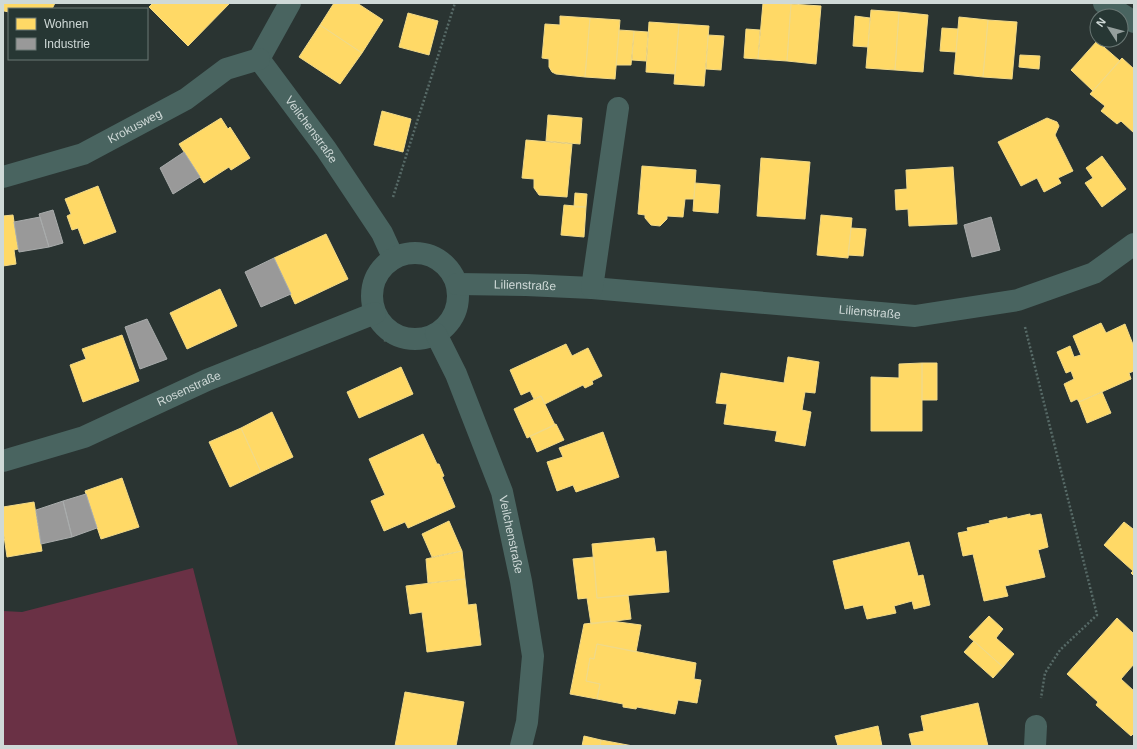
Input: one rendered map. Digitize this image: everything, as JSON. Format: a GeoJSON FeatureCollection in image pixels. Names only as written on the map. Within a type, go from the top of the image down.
{"type":"FeatureCollection","features":[{"type":"Feature","properties":{"kind":"street"},"geometry":{"type":"LineString","coordinates":[[259,59],[290,3]]}},
{"type":"Feature","properties":{"kind":"street"},"geometry":{"type":"LineString","coordinates":[[1104,3],[1134,22]]}},
{"type":"Feature","properties":{"kind":"street","name":"Krokusweg"},"geometry":{"type":"LineString","coordinates":[[3,177],[83,154],[186,99],[226,69],[259,59]]}},
{"type":"Feature","properties":{"kind":"street","name":"Veilchenstraße"},"geometry":{"type":"LineString","coordinates":[[259,59],[326,149],[382,233],[393,257]]}},
{"type":"Feature","properties":{"kind":"street"},"geometry":{"type":"LineString","coordinates":[[592,288],[618,108]]}},
{"type":"Feature","properties":{"kind":"street","name":"Lilienstraße"},"geometry":{"type":"LineString","coordinates":[[457,284],[592,288],[915,316],[1018,300],[1094,273],[1134,244]]}},
{"type":"Feature","properties":{"kind":"street"},"geometry":{"type":"LineString","coordinates":[[419,251],[443,262],[457,284],[458,303],[450,321],[436,334],[418,339],[401,337],[385,328],[375,313],[371,292],[378,272],[393,257],[419,251]]}},
{"type":"Feature","properties":{"kind":"street","name":"Rosenstraße"},"geometry":{"type":"LineString","coordinates":[[3,461],[84,437],[207,380],[375,313]]}},
{"type":"Feature","properties":{"kind":"street","name":"Veilchenstraße"},"geometry":{"type":"LineString","coordinates":[[436,334],[456,374],[502,492],[521,581],[533,656],[527,722],[521,746]]}},
{"type":"Feature","properties":{"kind":"path"},"geometry":{"type":"LineString","coordinates":[[382,233],[455,3]]}},
{"type":"Feature","properties":{"kind":"path"},"geometry":{"type":"LineString","coordinates":[[1018,300],[1097,615],[1060,650],[1045,673],[1035,736]]}},
{"type":"Feature","properties":{"kind":"shaded area"},"geometry":{"type":"Polygon","coordinates":[[[193,568],[238,746],[3,746],[3,611],[22,612],[193,568]]]}},
{"type":"Feature","properties":{"kind":"building: Wohnen"},"geometry":{"type":"Polygon","coordinates":[[[4,3],[55,3],[52,8],[8,8],[8,12],[4,11],[4,3]]]}},
{"type":"Feature","properties":{"kind":"building: Wohnen"},"geometry":{"type":"Polygon","coordinates":[[[153,3],[230,3],[188,46],[149,7],[153,3]]]}},
{"type":"Feature","properties":{"kind":"building: Wohnen"},"geometry":{"type":"Polygon","coordinates":[[[334,3],[357,3],[383,20],[362,53],[320,25],[334,3]]]}},
{"type":"Feature","properties":{"kind":"building: Wohnen"},"geometry":{"type":"Polygon","coordinates":[[[763,3],[791,4],[787,61],[758,59],[763,3]]]}},
{"type":"Feature","properties":{"kind":"building: Wohnen"},"geometry":{"type":"Polygon","coordinates":[[[791,4],[821,6],[816,64],[787,61],[791,4]]]}},
{"type":"Feature","properties":{"kind":"building: Wohnen"},"geometry":{"type":"Polygon","coordinates":[[[871,10],[899,12],[895,70],[866,68],[871,10]]]}},
{"type":"Feature","properties":{"kind":"building: Wohnen"},"geometry":{"type":"Polygon","coordinates":[[[899,12],[928,15],[923,72],[895,70],[899,12]]]}},
{"type":"Feature","properties":{"kind":"building: Wohnen"},"geometry":{"type":"Polygon","coordinates":[[[408,13],[438,21],[429,55],[399,47],[408,13]]]}},
{"type":"Feature","properties":{"kind":"building: Wohnen"},"geometry":{"type":"Polygon","coordinates":[[[560,16],[590,18],[585,77],[556,74],[552,72],[549,67],[549,59],[542,58],[545,24],[560,25],[560,16]]]}},
{"type":"Feature","properties":{"kind":"building: Wohnen"},"geometry":{"type":"Polygon","coordinates":[[[855,16],[870,18],[868,47],[853,46],[855,16]]]}},
{"type":"Feature","properties":{"kind":"building: Wohnen"},"geometry":{"type":"Polygon","coordinates":[[[959,17],[988,20],[983,77],[954,74],[959,17]]]}},
{"type":"Feature","properties":{"kind":"building: Wohnen"},"geometry":{"type":"Polygon","coordinates":[[[590,18],[620,20],[615,79],[585,77],[590,18]]]}},
{"type":"Feature","properties":{"kind":"building: Wohnen"},"geometry":{"type":"Polygon","coordinates":[[[988,20],[1017,22],[1012,79],[983,77],[988,20]]]}},
{"type":"Feature","properties":{"kind":"building: Wohnen"},"geometry":{"type":"Polygon","coordinates":[[[649,22],[679,24],[675,74],[646,72],[649,22]]]}},
{"type":"Feature","properties":{"kind":"building: Wohnen"},"geometry":{"type":"Polygon","coordinates":[[[679,24],[709,26],[704,86],[674,84],[679,24]]]}},
{"type":"Feature","properties":{"kind":"building: Wohnen"},"geometry":{"type":"Polygon","coordinates":[[[320,25],[362,53],[340,84],[299,57],[320,25]]]}},
{"type":"Feature","properties":{"kind":"building: Wohnen"},"geometry":{"type":"Polygon","coordinates":[[[942,28],[958,29],[956,52],[940,51],[942,28]]]}},
{"type":"Feature","properties":{"kind":"building: Wohnen"},"geometry":{"type":"Polygon","coordinates":[[[746,29],[760,30],[758,59],[744,58],[746,29]]]}},
{"type":"Feature","properties":{"kind":"building: Wohnen"},"geometry":{"type":"Polygon","coordinates":[[[619,30],[634,31],[631,65],[616,65],[619,30]]]}},
{"type":"Feature","properties":{"kind":"building: Wohnen"},"geometry":{"type":"Polygon","coordinates":[[[634,31],[648,32],[646,61],[632,60],[634,31]]]}},
{"type":"Feature","properties":{"kind":"building: Wohnen"},"geometry":{"type":"Polygon","coordinates":[[[708,35],[724,36],[721,70],[706,69],[708,35]]]}},
{"type":"Feature","properties":{"kind":"building: Wohnen"},"geometry":{"type":"Polygon","coordinates":[[[1091,48],[1105,48],[1120,61],[1093,91],[1071,70],[1091,48]]]}},
{"type":"Feature","properties":{"kind":"building: Wohnen"},"geometry":{"type":"Polygon","coordinates":[[[1020,55],[1040,56],[1039,69],[1019,67],[1020,55]]]}},
{"type":"Feature","properties":{"kind":"building: Wohnen"},"geometry":{"type":"Polygon","coordinates":[[[1122,58],[1134,69],[1134,133],[1121,121],[1117,124],[1101,111],[1105,106],[1090,94],[1122,58]]]}},
{"type":"Feature","properties":{"kind":"building: Wohnen"},"geometry":{"type":"Polygon","coordinates":[[[382,111],[411,119],[403,152],[374,145],[382,111]]]}},
{"type":"Feature","properties":{"kind":"building: Wohnen"},"geometry":{"type":"Polygon","coordinates":[[[548,115],[582,118],[580,144],[546,141],[548,115]]]}},
{"type":"Feature","properties":{"kind":"building: Wohnen"},"geometry":{"type":"Polygon","coordinates":[[[221,118],[228,129],[230,127],[250,158],[231,170],[229,167],[204,183],[179,144],[221,118]]]}},
{"type":"Feature","properties":{"kind":"building: Wohnen"},"geometry":{"type":"Polygon","coordinates":[[[1047,118],[1057,122],[1059,126],[1055,135],[1073,171],[1058,178],[1061,183],[1044,192],[1037,178],[1021,186],[998,142],[1047,118]]]}},
{"type":"Feature","properties":{"kind":"building: Wohnen"},"geometry":{"type":"Polygon","coordinates":[[[526,140],[572,144],[567,197],[539,195],[534,188],[534,179],[522,178],[526,140]]]}},
{"type":"Feature","properties":{"kind":"building: Wohnen"},"geometry":{"type":"Polygon","coordinates":[[[1102,156],[1126,189],[1102,207],[1085,183],[1093,178],[1086,168],[1102,156]]]}},
{"type":"Feature","properties":{"kind":"building: Wohnen"},"geometry":{"type":"Polygon","coordinates":[[[761,158],[810,162],[805,219],[757,216],[761,158]]]}},
{"type":"Feature","properties":{"kind":"building: Wohnen"},"geometry":{"type":"Polygon","coordinates":[[[642,166],[696,170],[694,199],[685,199],[683,217],[667,216],[667,219],[660,226],[651,225],[645,218],[645,215],[638,214],[642,166]]]}},
{"type":"Feature","properties":{"kind":"building: Wohnen"},"geometry":{"type":"Polygon","coordinates":[[[953,167],[957,224],[909,226],[908,209],[896,210],[895,190],[907,189],[906,170],[953,167]]]}},
{"type":"Feature","properties":{"kind":"building: Wohnen"},"geometry":{"type":"Polygon","coordinates":[[[695,183],[720,185],[718,213],[693,211],[695,183]]]}},
{"type":"Feature","properties":{"kind":"building: Wohnen"},"geometry":{"type":"Polygon","coordinates":[[[98,186],[116,232],[84,244],[78,228],[72,230],[67,216],[71,214],[65,199],[98,186]]]}},
{"type":"Feature","properties":{"kind":"building: Wohnen"},"geometry":{"type":"Polygon","coordinates":[[[575,193],[587,194],[586,207],[574,207],[575,193]]]}},
{"type":"Feature","properties":{"kind":"building: Wohnen"},"geometry":{"type":"Polygon","coordinates":[[[564,205],[586,207],[584,237],[561,235],[564,205]]]}},
{"type":"Feature","properties":{"kind":"building: Wohnen"},"geometry":{"type":"Polygon","coordinates":[[[13,215],[18,249],[14,250],[16,264],[3,266],[3,216],[13,215]]]}},
{"type":"Feature","properties":{"kind":"building: Wohnen"},"geometry":{"type":"Polygon","coordinates":[[[821,215],[852,218],[848,258],[817,255],[821,215]]]}},
{"type":"Feature","properties":{"kind":"building: Wohnen"},"geometry":{"type":"Polygon","coordinates":[[[851,228],[866,229],[863,256],[848,255],[851,228]]]}},
{"type":"Feature","properties":{"kind":"building: Wohnen"},"geometry":{"type":"Polygon","coordinates":[[[326,234],[348,279],[295,304],[274,258],[326,234]]]}},
{"type":"Feature","properties":{"kind":"building: Wohnen"},"geometry":{"type":"Polygon","coordinates":[[[220,289],[237,326],[187,349],[170,313],[220,289]]]}},
{"type":"Feature","properties":{"kind":"building: Wohnen"},"geometry":{"type":"Polygon","coordinates":[[[1101,323],[1106,333],[1125,324],[1134,347],[1134,371],[1129,373],[1131,379],[1079,402],[1077,399],[1071,402],[1064,384],[1074,379],[1071,371],[1066,373],[1057,352],[1070,346],[1074,357],[1081,355],[1073,336],[1101,323]]]}},
{"type":"Feature","properties":{"kind":"building: Wohnen"},"geometry":{"type":"Polygon","coordinates":[[[122,335],[139,381],[83,402],[70,365],[86,359],[82,349],[122,335]]]}},
{"type":"Feature","properties":{"kind":"building: Wohnen"},"geometry":{"type":"Polygon","coordinates":[[[566,344],[572,356],[588,348],[602,376],[592,381],[593,384],[585,388],[583,385],[545,404],[541,396],[534,399],[530,391],[521,395],[510,370],[566,344]]]}},
{"type":"Feature","properties":{"kind":"building: Wohnen"},"geometry":{"type":"Polygon","coordinates":[[[788,357],[819,362],[815,393],[805,392],[802,410],[811,412],[805,446],[775,441],[777,431],[724,424],[727,404],[716,403],[721,373],[784,383],[788,357]]]}},
{"type":"Feature","properties":{"kind":"building: Wohnen"},"geometry":{"type":"Polygon","coordinates":[[[922,363],[922,431],[871,431],[871,377],[899,378],[899,364],[922,363]]]}},
{"type":"Feature","properties":{"kind":"building: Wohnen"},"geometry":{"type":"Polygon","coordinates":[[[922,363],[937,363],[937,400],[922,400],[922,363]]]}},
{"type":"Feature","properties":{"kind":"building: Wohnen"},"geometry":{"type":"Polygon","coordinates":[[[401,367],[413,394],[359,418],[347,392],[401,367]]]}},
{"type":"Feature","properties":{"kind":"building: Wohnen"},"geometry":{"type":"Polygon","coordinates":[[[1102,392],[1111,413],[1087,423],[1079,402],[1102,392]]]}},
{"type":"Feature","properties":{"kind":"building: Wohnen"},"geometry":{"type":"Polygon","coordinates":[[[541,396],[555,425],[527,438],[514,409],[541,396]]]}},
{"type":"Feature","properties":{"kind":"building: Wohnen"},"geometry":{"type":"Polygon","coordinates":[[[272,412],[293,457],[261,472],[241,428],[272,412]]]}},
{"type":"Feature","properties":{"kind":"building: Wohnen"},"geometry":{"type":"Polygon","coordinates":[[[556,424],[564,440],[537,452],[530,436],[556,424]]]}},
{"type":"Feature","properties":{"kind":"building: Wohnen"},"geometry":{"type":"Polygon","coordinates":[[[241,428],[261,472],[230,487],[209,442],[241,428]]]}},
{"type":"Feature","properties":{"kind":"building: Wohnen"},"geometry":{"type":"Polygon","coordinates":[[[603,432],[619,477],[576,492],[573,485],[557,491],[547,462],[563,457],[559,448],[603,432]]]}},
{"type":"Feature","properties":{"kind":"building: Wohnen"},"geometry":{"type":"Polygon","coordinates":[[[423,434],[437,464],[439,464],[444,476],[442,477],[455,507],[408,528],[405,522],[384,531],[371,501],[385,495],[369,459],[423,434]]]}},
{"type":"Feature","properties":{"kind":"building: Wohnen"},"geometry":{"type":"Polygon","coordinates":[[[122,478],[139,527],[101,539],[85,491],[122,478]]]}},
{"type":"Feature","properties":{"kind":"building: Wohnen"},"geometry":{"type":"Polygon","coordinates":[[[34,502],[42,551],[7,557],[3,529],[3,507],[34,502]]]}},
{"type":"Feature","properties":{"kind":"building: Wohnen"},"geometry":{"type":"Polygon","coordinates":[[[1030,514],[1030,516],[1041,514],[1048,547],[1038,550],[1045,577],[1005,586],[1008,596],[984,601],[973,554],[963,556],[958,533],[968,531],[967,528],[990,523],[989,521],[1030,514]]]}},
{"type":"Feature","properties":{"kind":"building: Wohnen"},"geometry":{"type":"Polygon","coordinates":[[[449,521],[462,551],[432,557],[422,534],[449,521]]]}},
{"type":"Feature","properties":{"kind":"building: Wohnen"},"geometry":{"type":"Polygon","coordinates":[[[1124,522],[1133,529],[1134,528],[1134,576],[1131,573],[1133,571],[1104,545],[1124,522]]]}},
{"type":"Feature","properties":{"kind":"building: Wohnen"},"geometry":{"type":"Polygon","coordinates":[[[654,538],[656,552],[666,551],[669,592],[597,598],[592,544],[654,538]]]}},
{"type":"Feature","properties":{"kind":"building: Wohnen"},"geometry":{"type":"Polygon","coordinates":[[[909,542],[918,576],[923,575],[930,605],[914,609],[912,601],[894,606],[896,613],[867,619],[863,605],[845,609],[833,561],[909,542]]]}},
{"type":"Feature","properties":{"kind":"building: Wohnen"},"geometry":{"type":"Polygon","coordinates":[[[462,551],[465,579],[428,583],[426,559],[462,551]]]}},
{"type":"Feature","properties":{"kind":"building: Wohnen"},"geometry":{"type":"Polygon","coordinates":[[[594,557],[597,598],[628,595],[631,619],[591,624],[587,598],[578,599],[573,559],[594,557]]]}},
{"type":"Feature","properties":{"kind":"building: Wohnen"},"geometry":{"type":"Polygon","coordinates":[[[465,579],[468,605],[476,604],[481,645],[427,652],[422,612],[410,614],[406,586],[465,579]]]}},
{"type":"Feature","properties":{"kind":"building: Wohnen"},"geometry":{"type":"Polygon","coordinates":[[[989,616],[1003,629],[996,638],[1014,654],[1003,667],[969,637],[989,616]]]}},
{"type":"Feature","properties":{"kind":"building: Wohnen"},"geometry":{"type":"Polygon","coordinates":[[[1117,618],[1134,634],[1134,664],[1121,679],[1134,691],[1134,733],[1131,736],[1096,705],[1098,702],[1067,674],[1117,618]]]}},
{"type":"Feature","properties":{"kind":"building: Wohnen"},"geometry":{"type":"Polygon","coordinates":[[[611,621],[641,625],[636,652],[597,644],[594,659],[590,658],[586,681],[600,684],[597,699],[570,694],[584,624],[611,621]]]}},
{"type":"Feature","properties":{"kind":"building: Wohnen"},"geometry":{"type":"Polygon","coordinates":[[[974,641],[1003,667],[993,678],[964,652],[974,641]]]}},
{"type":"Feature","properties":{"kind":"building: Wohnen"},"geometry":{"type":"Polygon","coordinates":[[[597,644],[696,663],[694,679],[701,680],[697,703],[678,700],[675,714],[637,707],[636,709],[623,707],[623,704],[597,699],[600,684],[586,681],[590,658],[594,659],[597,644]]]}},
{"type":"Feature","properties":{"kind":"building: Wohnen"},"geometry":{"type":"Polygon","coordinates":[[[405,692],[464,702],[456,746],[395,746],[405,692]]]}},
{"type":"Feature","properties":{"kind":"building: Wohnen"},"geometry":{"type":"Polygon","coordinates":[[[978,703],[988,746],[912,746],[909,734],[924,731],[921,716],[978,703]]]}},
{"type":"Feature","properties":{"kind":"building: Wohnen"},"geometry":{"type":"Polygon","coordinates":[[[878,726],[882,746],[838,746],[835,736],[878,726]]]}},
{"type":"Feature","properties":{"kind":"building: Wohnen"},"geometry":{"type":"Polygon","coordinates":[[[584,736],[601,740],[600,746],[582,746],[584,736]]]}},
{"type":"Feature","properties":{"kind":"building: Wohnen"},"geometry":{"type":"Polygon","coordinates":[[[601,740],[633,746],[600,746],[601,740]]]}},
{"type":"Feature","properties":{"kind":"building: Industrie"},"geometry":{"type":"Polygon","coordinates":[[[184,152],[200,177],[173,194],[160,168],[184,152]]]}},
{"type":"Feature","properties":{"kind":"building: Industrie"},"geometry":{"type":"Polygon","coordinates":[[[53,210],[63,243],[49,247],[39,214],[53,210]]]}},
{"type":"Feature","properties":{"kind":"building: Industrie"},"geometry":{"type":"Polygon","coordinates":[[[40,217],[49,247],[19,252],[14,222],[40,217]]]}},
{"type":"Feature","properties":{"kind":"building: Industrie"},"geometry":{"type":"Polygon","coordinates":[[[991,217],[1000,250],[972,257],[964,225],[991,217]]]}},
{"type":"Feature","properties":{"kind":"building: Industrie"},"geometry":{"type":"Polygon","coordinates":[[[274,258],[291,294],[261,307],[245,272],[274,258]]]}},
{"type":"Feature","properties":{"kind":"building: Industrie"},"geometry":{"type":"Polygon","coordinates":[[[147,319],[167,359],[140,369],[125,327],[147,319]]]}},
{"type":"Feature","properties":{"kind":"building: Industrie"},"geometry":{"type":"Polygon","coordinates":[[[86,494],[97,528],[72,537],[63,501],[86,494]]]}},
{"type":"Feature","properties":{"kind":"building: Industrie"},"geometry":{"type":"Polygon","coordinates":[[[63,501],[72,537],[41,544],[36,510],[63,501]]]}}]}
